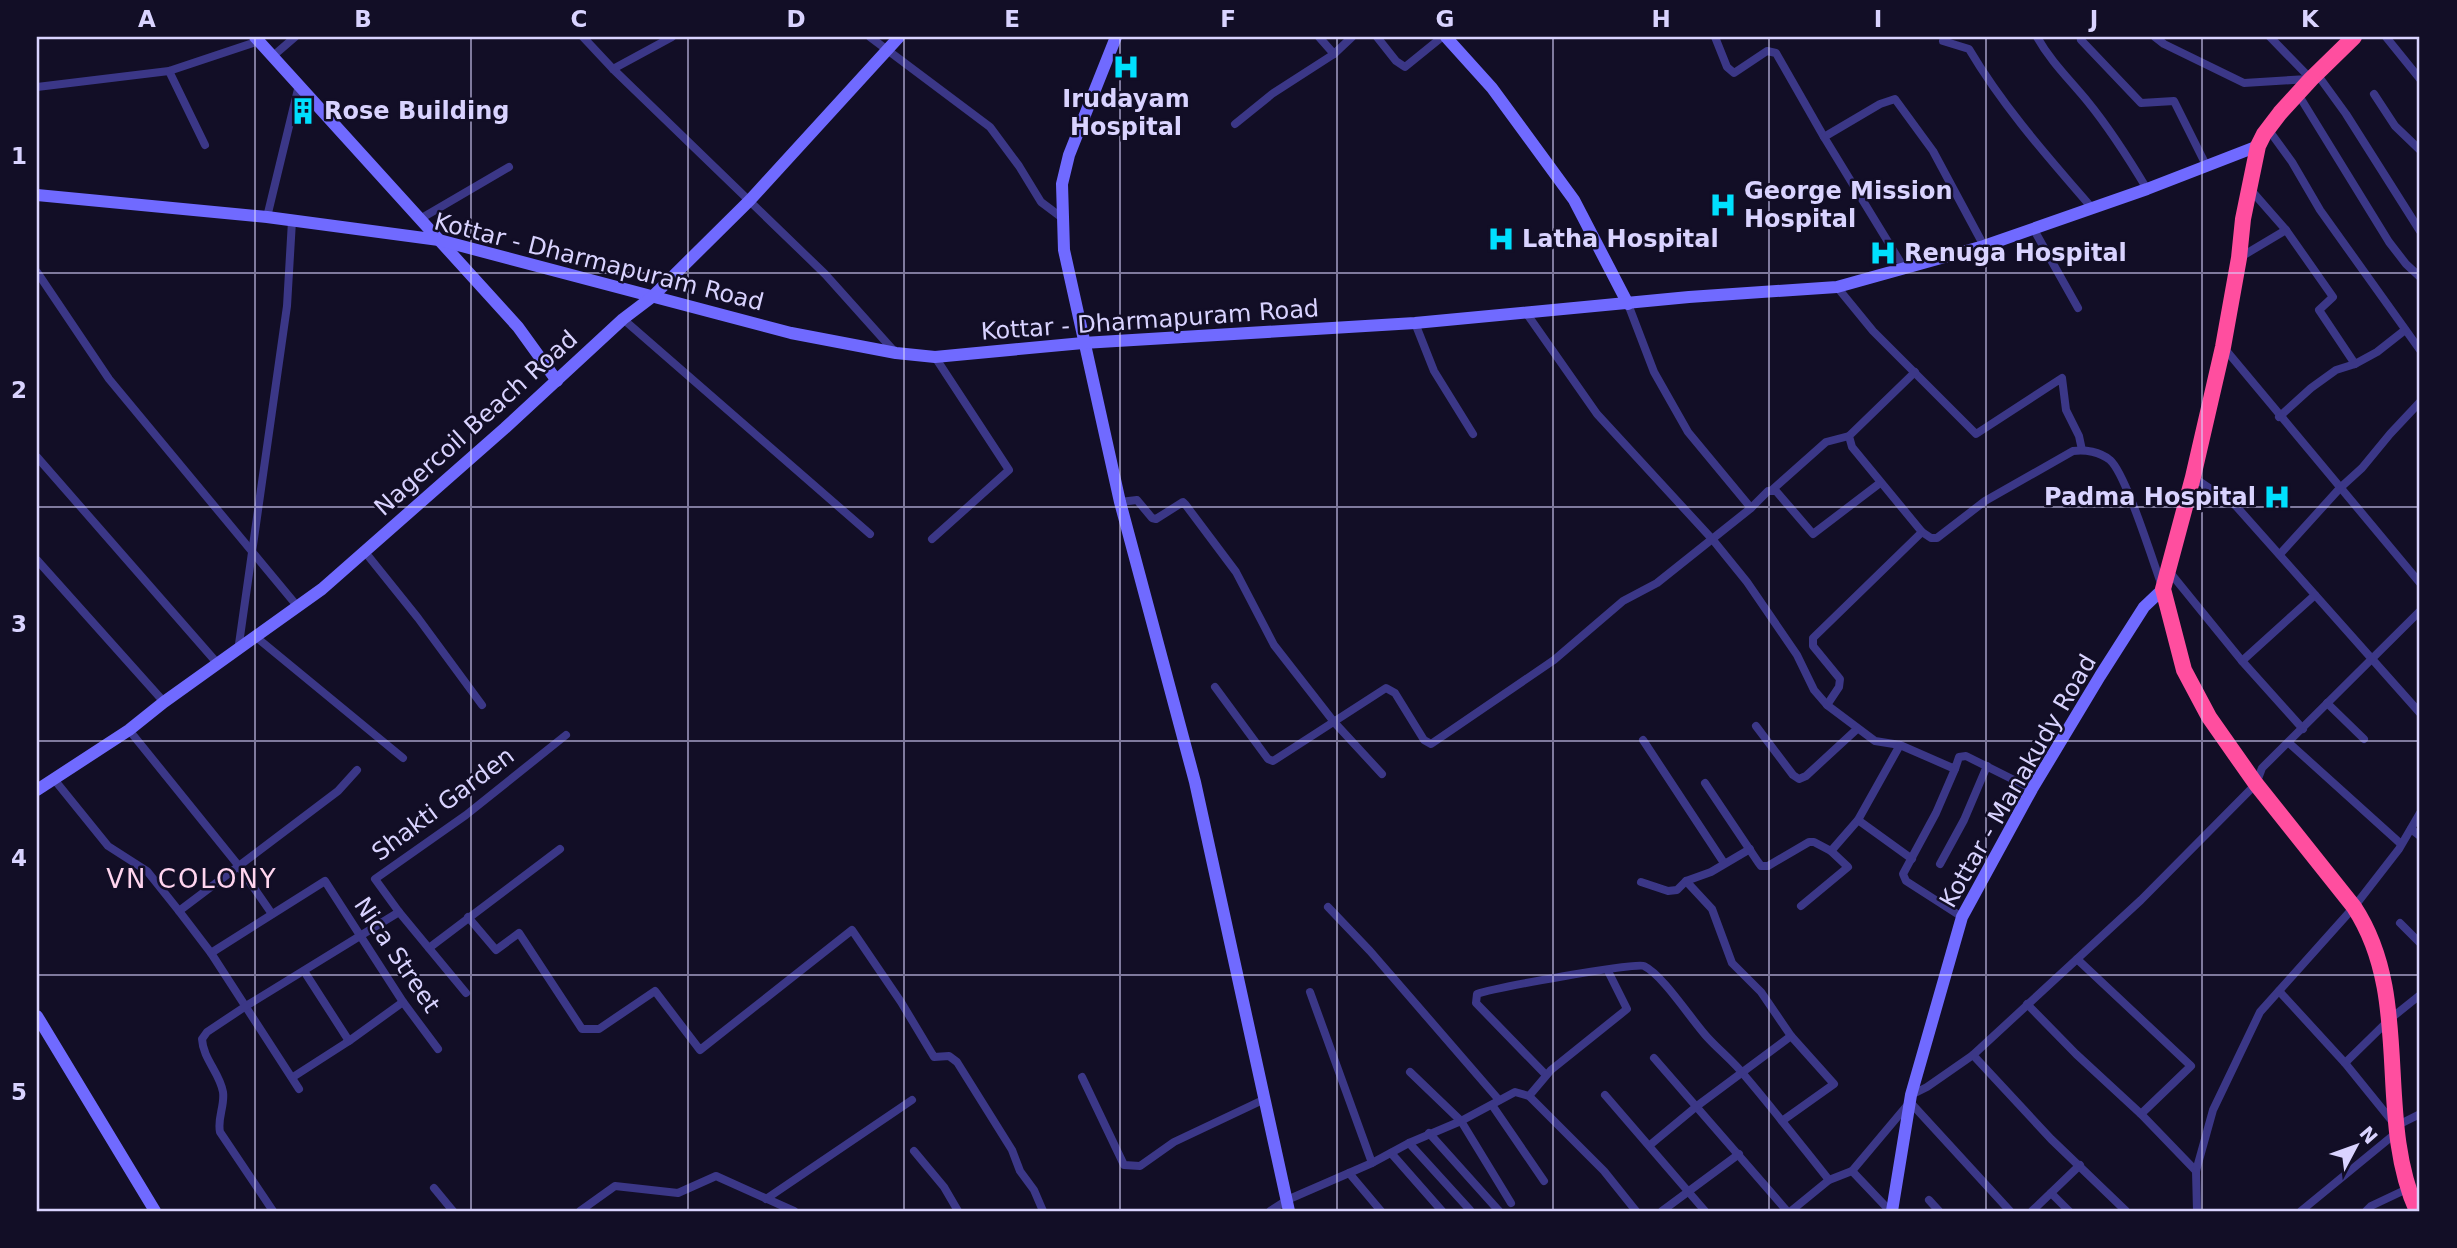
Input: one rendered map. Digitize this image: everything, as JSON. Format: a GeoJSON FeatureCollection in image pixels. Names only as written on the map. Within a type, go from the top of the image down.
{"type":"FeatureCollection","features":[{"type":"Feature","properties":{"kind":"highway"},"geometry":{"type":"LineString","coordinates":[[2354,37],[2314,76],[2268,128],[2258,146],[2243,219],[2223,347],[2193,477],[2163,589],[2184,670],[2209,717],[2256,784],[2354,907],[2367,928],[2390,1019],[2396,1129],[2407,1189],[2417,1211]]}},
{"type":"Feature","properties":{"kind":"main road","name":"Nagercoil Beach Road"},"geometry":{"type":"LineString","coordinates":[[37,790],[129,730],[164,702],[238,651],[322,589],[365,552],[623,319],[652,297],[750,200],[899,37]]}},
{"type":"Feature","properties":{"kind":"main road"},"geometry":{"type":"LineString","coordinates":[[1116,37],[1069,155],[1062,184],[1064,250],[1120,502],[1195,782],[1288,1206]]}},
{"type":"Feature","properties":{"kind":"main road"},"geometry":{"type":"LineString","coordinates":[[1444,37],[1492,88],[1574,200],[1629,304]]}},
{"type":"Feature","properties":{"kind":"main road"},"geometry":{"type":"LineString","coordinates":[[257,39],[518,327],[557,381]]}},
{"type":"Feature","properties":{"kind":"main road","name":"Kottar - Dharmapuram Road"},"geometry":{"type":"LineString","coordinates":[[37,195],[267,217],[439,240],[790,333],[896,353],[935,357],[1083,343],[1415,323],[1837,287],[1984,246],[2147,189],[2258,146]]}},
{"type":"Feature","properties":{"kind":"main road","name":"Kottar - Manakudy Road"},"geometry":{"type":"LineString","coordinates":[[1891,1211],[1910,1098],[1962,917],[2032,789],[2144,607],[2163,589]]}},
{"type":"Feature","properties":{"kind":"main road"},"geometry":{"type":"LineString","coordinates":[[37,1016],[155,1211]]}},
{"type":"Feature","properties":{"kind":"street"},"geometry":{"type":"LineString","coordinates":[[273,56],[295,37]]}},
{"type":"Feature","properties":{"kind":"street"},"geometry":{"type":"LineString","coordinates":[[583,37],[825,274],[896,353]]}},
{"type":"Feature","properties":{"kind":"street"},"geometry":{"type":"LineString","coordinates":[[613,69],[672,37]]}},
{"type":"Feature","properties":{"kind":"street"},"geometry":{"type":"LineString","coordinates":[[870,37],[990,127],[1041,202],[1061,217]]}},
{"type":"Feature","properties":{"kind":"street"},"geometry":{"type":"LineString","coordinates":[[1319,37],[1334,54]]}},
{"type":"Feature","properties":{"kind":"street"},"geometry":{"type":"LineString","coordinates":[[1235,124],[1272,94],[1334,54],[1352,37]]}},
{"type":"Feature","properties":{"kind":"street"},"geometry":{"type":"LineString","coordinates":[[1377,37],[1395,61],[1405,67],[1444,37]]}},
{"type":"Feature","properties":{"kind":"street"},"geometry":{"type":"LineString","coordinates":[[1715,37],[1727,67],[1734,73],[1767,51],[1775,52],[1904,268]]}},
{"type":"Feature","properties":{"kind":"street"},"geometry":{"type":"LineString","coordinates":[[2037,37],[2049,58],[2088,102],[2123,149],[2147,189]]}},
{"type":"Feature","properties":{"kind":"street"},"geometry":{"type":"LineString","coordinates":[[2155,37],[2244,83],[2314,76]]}},
{"type":"Feature","properties":{"kind":"street"},"geometry":{"type":"LineString","coordinates":[[2270,37],[2314,76],[2346,114],[2420,231]]}},
{"type":"Feature","properties":{"kind":"street"},"geometry":{"type":"LineString","coordinates":[[2386,37],[2420,79]]}},
{"type":"Feature","properties":{"kind":"street"},"geometry":{"type":"LineString","coordinates":[[37,87],[169,71],[257,39]]}},
{"type":"Feature","properties":{"kind":"street"},"geometry":{"type":"LineString","coordinates":[[2081,40],[2141,103],[2174,101],[2206,165]]}},
{"type":"Feature","properties":{"kind":"street"},"geometry":{"type":"LineString","coordinates":[[1943,41],[1969,49],[1992,88],[2040,149],[2092,208]]}},
{"type":"Feature","properties":{"kind":"street"},"geometry":{"type":"LineString","coordinates":[[169,71],[205,145]]}},
{"type":"Feature","properties":{"kind":"street"},"geometry":{"type":"LineString","coordinates":[[267,217],[299,85]]}},
{"type":"Feature","properties":{"kind":"street"},"geometry":{"type":"LineString","coordinates":[[2298,94],[2389,242],[2420,277]]}},
{"type":"Feature","properties":{"kind":"street"},"geometry":{"type":"LineString","coordinates":[[2374,94],[2395,126],[2420,150]]}},
{"type":"Feature","properties":{"kind":"street"},"geometry":{"type":"LineString","coordinates":[[1824,137],[1881,103],[1895,99],[1933,151],[1984,246]]}},
{"type":"Feature","properties":{"kind":"street"},"geometry":{"type":"LineString","coordinates":[[2268,128],[2320,210],[2420,350]]}},
{"type":"Feature","properties":{"kind":"street"},"geometry":{"type":"LineString","coordinates":[[420,219],[509,167]]}},
{"type":"Feature","properties":{"kind":"street"},"geometry":{"type":"LineString","coordinates":[[2250,189],[2286,230],[2333,297],[2319,310],[2355,364]]}},
{"type":"Feature","properties":{"kind":"street"},"geometry":{"type":"LineString","coordinates":[[238,651],[286,306],[292,221]]}},
{"type":"Feature","properties":{"kind":"street"},"geometry":{"type":"LineString","coordinates":[[2033,228],[2078,308]]}},
{"type":"Feature","properties":{"kind":"street"},"geometry":{"type":"LineString","coordinates":[[2239,258],[2286,230]]}},
{"type":"Feature","properties":{"kind":"street"},"geometry":{"type":"LineString","coordinates":[[37,272],[109,379],[298,607]]}},
{"type":"Feature","properties":{"kind":"street"},"geometry":{"type":"LineString","coordinates":[[1837,287],[1873,331],[1976,434],[2062,378],[2066,410],[2079,436],[2082,450]]}},
{"type":"Feature","properties":{"kind":"street"},"geometry":{"type":"LineString","coordinates":[[1629,304],[1654,372],[1688,432],[1751,508]]}},
{"type":"Feature","properties":{"kind":"street"},"geometry":{"type":"LineString","coordinates":[[1527,314],[1597,414],[1713,540],[1747,582],[1797,655],[1814,690],[1826,705],[1875,741],[1900,746],[1955,769]]}},
{"type":"Feature","properties":{"kind":"street"},"geometry":{"type":"LineString","coordinates":[[623,319],[870,534]]}},
{"type":"Feature","properties":{"kind":"street"},"geometry":{"type":"LineString","coordinates":[[1415,323],[1434,371],[1473,434]]}},
{"type":"Feature","properties":{"kind":"street"},"geometry":{"type":"LineString","coordinates":[[2279,417],[2336,370],[2355,364],[2377,352],[2405,330]]}},
{"type":"Feature","properties":{"kind":"street"},"geometry":{"type":"LineString","coordinates":[[2223,347],[2420,583]]}},
{"type":"Feature","properties":{"kind":"street"},"geometry":{"type":"LineString","coordinates":[[932,539],[1009,470],[935,357]]}},
{"type":"Feature","properties":{"kind":"street"},"geometry":{"type":"LineString","coordinates":[[1215,687],[1268,759],[1273,761],[1388,688],[1395,692],[1424,740],[1431,744],[1554,660],[1623,601],[1657,583],[1713,540],[1826,442],[1849,436],[1915,372]]}},
{"type":"Feature","properties":{"kind":"street"},"geometry":{"type":"LineString","coordinates":[[2281,553],[2420,402]]}},
{"type":"Feature","properties":{"kind":"street"},"geometry":{"type":"LineString","coordinates":[[1849,436],[1852,447],[1880,483],[1923,532],[1937,538],[1985,501],[2073,451],[2082,450],[2106,458],[2115,467],[2137,516],[2163,589]]}},
{"type":"Feature","properties":{"kind":"street"},"geometry":{"type":"LineString","coordinates":[[37,457],[218,664]]}},
{"type":"Feature","properties":{"kind":"street"},"geometry":{"type":"LineString","coordinates":[[2193,477],[2236,506],[2281,553],[2420,713]]}},
{"type":"Feature","properties":{"kind":"street"},"geometry":{"type":"LineString","coordinates":[[1772,490],[1778,493],[1813,534],[1880,483]]}},
{"type":"Feature","properties":{"kind":"street"},"geometry":{"type":"LineString","coordinates":[[1120,502],[1137,500],[1154,519],[1177,504],[1185,504],[1236,572],[1274,645],[1334,722],[1382,774]]}},
{"type":"Feature","properties":{"kind":"street"},"geometry":{"type":"LineString","coordinates":[[1826,705],[1839,687],[1840,679],[1813,646],[1813,638],[1923,532]]}},
{"type":"Feature","properties":{"kind":"street"},"geometry":{"type":"LineString","coordinates":[[365,552],[482,705]]}},
{"type":"Feature","properties":{"kind":"street"},"geometry":{"type":"LineString","coordinates":[[37,560],[164,702]]}},
{"type":"Feature","properties":{"kind":"street"},"geometry":{"type":"LineString","coordinates":[[2168,570],[2242,661],[2303,729]]}},
{"type":"Feature","properties":{"kind":"street"},"geometry":{"type":"LineString","coordinates":[[2242,661],[2315,595]]}},
{"type":"Feature","properties":{"kind":"street"},"geometry":{"type":"LineString","coordinates":[[1654,1058],[1789,1211],[1829,1180],[1852,1171],[1910,1098],[1973,1055],[2141,900],[2256,784],[2262,768],[2420,611]]}},
{"type":"Feature","properties":{"kind":"street"},"geometry":{"type":"LineString","coordinates":[[256,637],[402,758]]}},
{"type":"Feature","properties":{"kind":"street"},"geometry":{"type":"LineString","coordinates":[[2327,704],[2364,739]]}},
{"type":"Feature","properties":{"kind":"street"},"geometry":{"type":"LineString","coordinates":[[1756,726],[1793,775],[1799,779],[1806,776],[1857,729]]}},
{"type":"Feature","properties":{"kind":"street"},"geometry":{"type":"LineString","coordinates":[[129,730],[238,865],[272,914],[211,953]]}},
{"type":"Feature","properties":{"kind":"street","name":"Shakti Garden"},"geometry":{"type":"LineString","coordinates":[[399,912],[375,879],[466,815],[566,735]]}},
{"type":"Feature","properties":{"kind":"street"},"geometry":{"type":"LineString","coordinates":[[1643,740],[1724,863]]}},
{"type":"Feature","properties":{"kind":"street"},"geometry":{"type":"LineString","coordinates":[[2290,743],[2401,844]]}},
{"type":"Feature","properties":{"kind":"street"},"geometry":{"type":"LineString","coordinates":[[1831,851],[1858,820],[1900,746]]}},
{"type":"Feature","properties":{"kind":"street"},"geometry":{"type":"LineString","coordinates":[[1962,917],[1906,881],[1903,874],[1936,813],[1957,760],[1963,756],[2032,789]]}},
{"type":"Feature","properties":{"kind":"street"},"geometry":{"type":"LineString","coordinates":[[1940,864],[1964,820],[1987,766]]}},
{"type":"Feature","properties":{"kind":"street"},"geometry":{"type":"LineString","coordinates":[[179,911],[338,791],[357,770]]}},
{"type":"Feature","properties":{"kind":"street"},"geometry":{"type":"LineString","coordinates":[[53,778],[108,846],[147,871],[179,911],[211,953],[299,1088]]}},
{"type":"Feature","properties":{"kind":"street"},"geometry":{"type":"LineString","coordinates":[[1705,783],[1761,866],[1814,842],[1831,851],[1849,867],[1801,906]]}},
{"type":"Feature","properties":{"kind":"street"},"geometry":{"type":"LineString","coordinates":[[2197,1211],[2196,1171],[2213,1110],[2260,1012],[2354,907],[2401,844],[2420,813]]}},
{"type":"Feature","properties":{"kind":"street"},"geometry":{"type":"LineString","coordinates":[[1858,820],[1912,859]]}},
{"type":"Feature","properties":{"kind":"street"},"geometry":{"type":"LineString","coordinates":[[2411,829],[2420,836]]}},
{"type":"Feature","properties":{"kind":"street"},"geometry":{"type":"LineString","coordinates":[[429,948],[560,849]]}},
{"type":"Feature","properties":{"kind":"street"},"geometry":{"type":"LineString","coordinates":[[1641,882],[1668,891],[1677,890],[1686,881],[1711,872],[1750,849]]}},
{"type":"Feature","properties":{"kind":"street","name":"Nica Street"},"geometry":{"type":"LineString","coordinates":[[272,914],[326,881],[403,1002],[438,1049]]}},
{"type":"Feature","properties":{"kind":"street"},"geometry":{"type":"LineString","coordinates":[[1686,881],[1712,909],[1732,963],[1761,992],[1791,1036],[1834,1084],[1782,1121]]}},
{"type":"Feature","properties":{"kind":"street"},"geometry":{"type":"LineString","coordinates":[[1328,907],[1370,951],[1495,1102],[1544,1181]]}},
{"type":"Feature","properties":{"kind":"street"},"geometry":{"type":"LineString","coordinates":[[273,1211],[220,1132],[223,1094],[202,1046],[202,1039],[207,1032],[399,912],[466,993]]}},
{"type":"Feature","properties":{"kind":"street"},"geometry":{"type":"LineString","coordinates":[[468,916],[496,950],[519,933],[582,1029],[599,1029],[655,991],[700,1050],[852,930],[934,1057],[949,1056],[957,1062],[1012,1150],[1020,1171],[1034,1190],[1043,1211]]}},
{"type":"Feature","properties":{"kind":"street"},"geometry":{"type":"LineString","coordinates":[[2400,923],[2420,943]]}},
{"type":"Feature","properties":{"kind":"street"},"geometry":{"type":"LineString","coordinates":[[2077,958],[2192,1066],[2141,1114]]}},
{"type":"Feature","properties":{"kind":"street"},"geometry":{"type":"LineString","coordinates":[[1546,1075],[1476,1003],[1479,993],[1636,964],[1644,966],[1656,975],[1708,1038],[1743,1073],[1829,1180]]}},
{"type":"Feature","properties":{"kind":"street"},"geometry":{"type":"LineString","coordinates":[[304,971],[349,1041]]}},
{"type":"Feature","properties":{"kind":"street"},"geometry":{"type":"LineString","coordinates":[[1529,1096],[1546,1075],[1627,1009],[1608,971]]}},
{"type":"Feature","properties":{"kind":"street"},"geometry":{"type":"LineString","coordinates":[[2279,990],[2345,1063],[2396,1129]]}},
{"type":"Feature","properties":{"kind":"street"},"geometry":{"type":"LineString","coordinates":[[1310,992],[1372,1163]]}},
{"type":"Feature","properties":{"kind":"street"},"geometry":{"type":"LineString","coordinates":[[2345,1063],[2390,1019],[2420,995]]}},
{"type":"Feature","properties":{"kind":"street"},"geometry":{"type":"LineString","coordinates":[[293,1077],[403,1002]]}},
{"type":"Feature","properties":{"kind":"street"},"geometry":{"type":"LineString","coordinates":[[2026,1004],[2141,1114],[2196,1171]]}},
{"type":"Feature","properties":{"kind":"street"},"geometry":{"type":"LineString","coordinates":[[1650,1145],[1697,1105],[1791,1036]]}},
{"type":"Feature","properties":{"kind":"street"},"geometry":{"type":"LineString","coordinates":[[1973,1055],[2051,1139],[2126,1211]]}},
{"type":"Feature","properties":{"kind":"street"},"geometry":{"type":"LineString","coordinates":[[1410,1072],[1461,1121],[1511,1203]]}},
{"type":"Feature","properties":{"kind":"street"},"geometry":{"type":"LineString","coordinates":[[1082,1077],[1124,1165],[1140,1166],[1174,1142],[1265,1099]]}},
{"type":"Feature","properties":{"kind":"street"},"geometry":{"type":"LineString","coordinates":[[1270,1211],[1288,1206],[1349,1173],[1429,1133],[1461,1121],[1515,1092],[1529,1096],[1604,1171],[1636,1211]]}},
{"type":"Feature","properties":{"kind":"street"},"geometry":{"type":"LineString","coordinates":[[1605,1095],[1705,1211]]}},
{"type":"Feature","properties":{"kind":"street"},"geometry":{"type":"LineString","coordinates":[[1910,1098],[2010,1211]]}},
{"type":"Feature","properties":{"kind":"street"},"geometry":{"type":"LineString","coordinates":[[766,1199],[912,1100]]}},
{"type":"Feature","properties":{"kind":"street"},"geometry":{"type":"LineString","coordinates":[[2301,1211],[2396,1129],[2420,1114]]}},
{"type":"Feature","properties":{"kind":"street"},"geometry":{"type":"LineString","coordinates":[[1429,1133],[1499,1211]]}},
{"type":"Feature","properties":{"kind":"street"},"geometry":{"type":"LineString","coordinates":[[1409,1143],[1470,1210]]}},
{"type":"Feature","properties":{"kind":"street"},"geometry":{"type":"LineString","coordinates":[[914,1151],[944,1187],[958,1211]]}},
{"type":"Feature","properties":{"kind":"street"},"geometry":{"type":"LineString","coordinates":[[1391,1153],[1442,1211]]}},
{"type":"Feature","properties":{"kind":"street"},"geometry":{"type":"LineString","coordinates":[[1662,1211],[1739,1154]]}},
{"type":"Feature","properties":{"kind":"street"},"geometry":{"type":"LineString","coordinates":[[2032,1211],[2080,1165]]}},
{"type":"Feature","properties":{"kind":"street"},"geometry":{"type":"LineString","coordinates":[[1852,1171],[1891,1211]]}},
{"type":"Feature","properties":{"kind":"street"},"geometry":{"type":"LineString","coordinates":[[1349,1173],[1381,1211]]}},
{"type":"Feature","properties":{"kind":"street"},"geometry":{"type":"LineString","coordinates":[[580,1211],[615,1186],[678,1193],[716,1176],[794,1211]]}},
{"type":"Feature","properties":{"kind":"street"},"geometry":{"type":"LineString","coordinates":[[435,1188],[453,1211]]}},
{"type":"Feature","properties":{"kind":"street"},"geometry":{"type":"LineString","coordinates":[[2366,1211],[2407,1189]]}},
{"type":"Feature","properties":{"kind":"street"},"geometry":{"type":"LineString","coordinates":[[2051,1193],[2068,1211]]}},
{"type":"Feature","properties":{"kind":"street"},"geometry":{"type":"LineString","coordinates":[[1928,1200],[1939,1211]]}},
{"type":"Feature","properties":{"kind":"place","name":"Irudayam Hospital"},"geometry":{"type":"Point","coordinates":[1126,67]}},
{"type":"Feature","properties":{"kind":"place","name":"Rose Building"},"geometry":{"type":"Point","coordinates":[303,111]}},
{"type":"Feature","properties":{"kind":"place","name":"George Mission Hospital"},"geometry":{"type":"Point","coordinates":[1723,205]}},
{"type":"Feature","properties":{"kind":"place","name":"Latha Hospital"},"geometry":{"type":"Point","coordinates":[1501,239]}},
{"type":"Feature","properties":{"kind":"place","name":"Renuga Hospital"},"geometry":{"type":"Point","coordinates":[1883,253]}},
{"type":"Feature","properties":{"kind":"place","name":"Padma Hospital"},"geometry":{"type":"Point","coordinates":[2277,497]}},
{"type":"Feature","properties":{"kind":"district","name":"VN COLONY"},"geometry":{"type":"Point","coordinates":[192,879]}}]}
